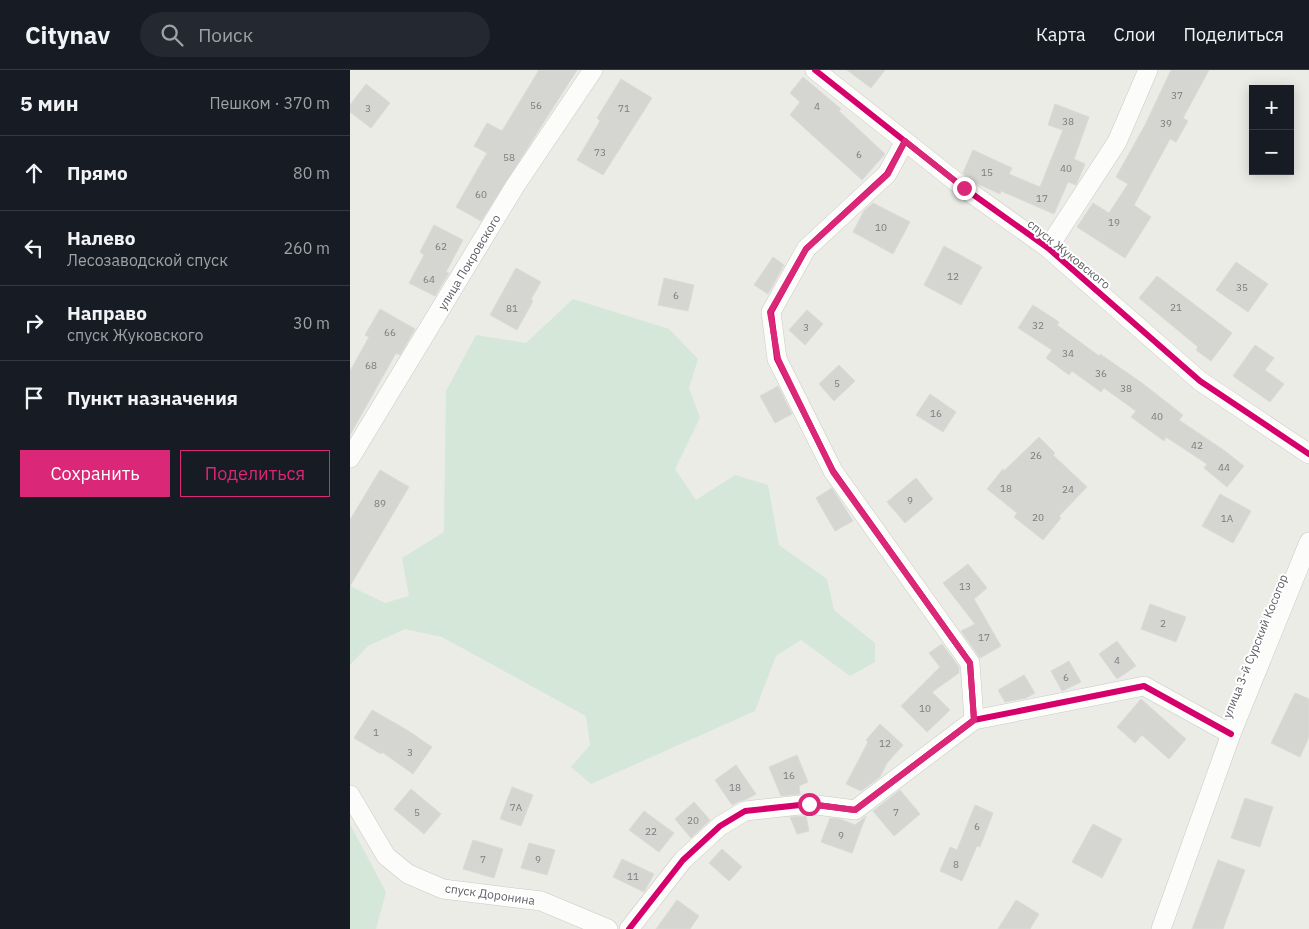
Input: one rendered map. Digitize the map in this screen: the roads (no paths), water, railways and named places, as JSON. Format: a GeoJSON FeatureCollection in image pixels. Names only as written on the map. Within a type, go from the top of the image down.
{"type":"FeatureCollection","features":[{"type":"Feature","properties":{"kind":"street","name":"улица Покровского"},"geometry":{"type":"LineString","coordinates":[[350,458],[515,186],[593,70]]}},
{"type":"Feature","properties":{"kind":"street","name":"спуск Жуковского"},"geometry":{"type":"LineString","coordinates":[[815,70],[964,188],[1048,248],[1200,381],[1309,454]]}},
{"type":"Feature","properties":{"kind":"street"},"geometry":{"type":"LineString","coordinates":[[1048,248],[1117,142],[1148,70]]}},
{"type":"Feature","properties":{"kind":"street"},"geometry":{"type":"LineString","coordinates":[[905,141],[888,174],[806,249],[770,312],[778,359],[833,472],[970,663],[974,720]]}},
{"type":"Feature","properties":{"kind":"street","name":"улица 3-й Сурский Косогор"},"geometry":{"type":"LineString","coordinates":[[1161,929],[1231,734],[1309,542]]}},
{"type":"Feature","properties":{"kind":"street"},"geometry":{"type":"LineString","coordinates":[[629,929],[683,860],[720,826],[746,811],[809,804],[855,810],[974,720],[1144,686],[1231,734]]}},
{"type":"Feature","properties":{"kind":"street","name":"спуск Доронина"},"geometry":{"type":"LineString","coordinates":[[350,795],[386,856],[408,874],[443,889],[541,901],[608,929]]}}]}
